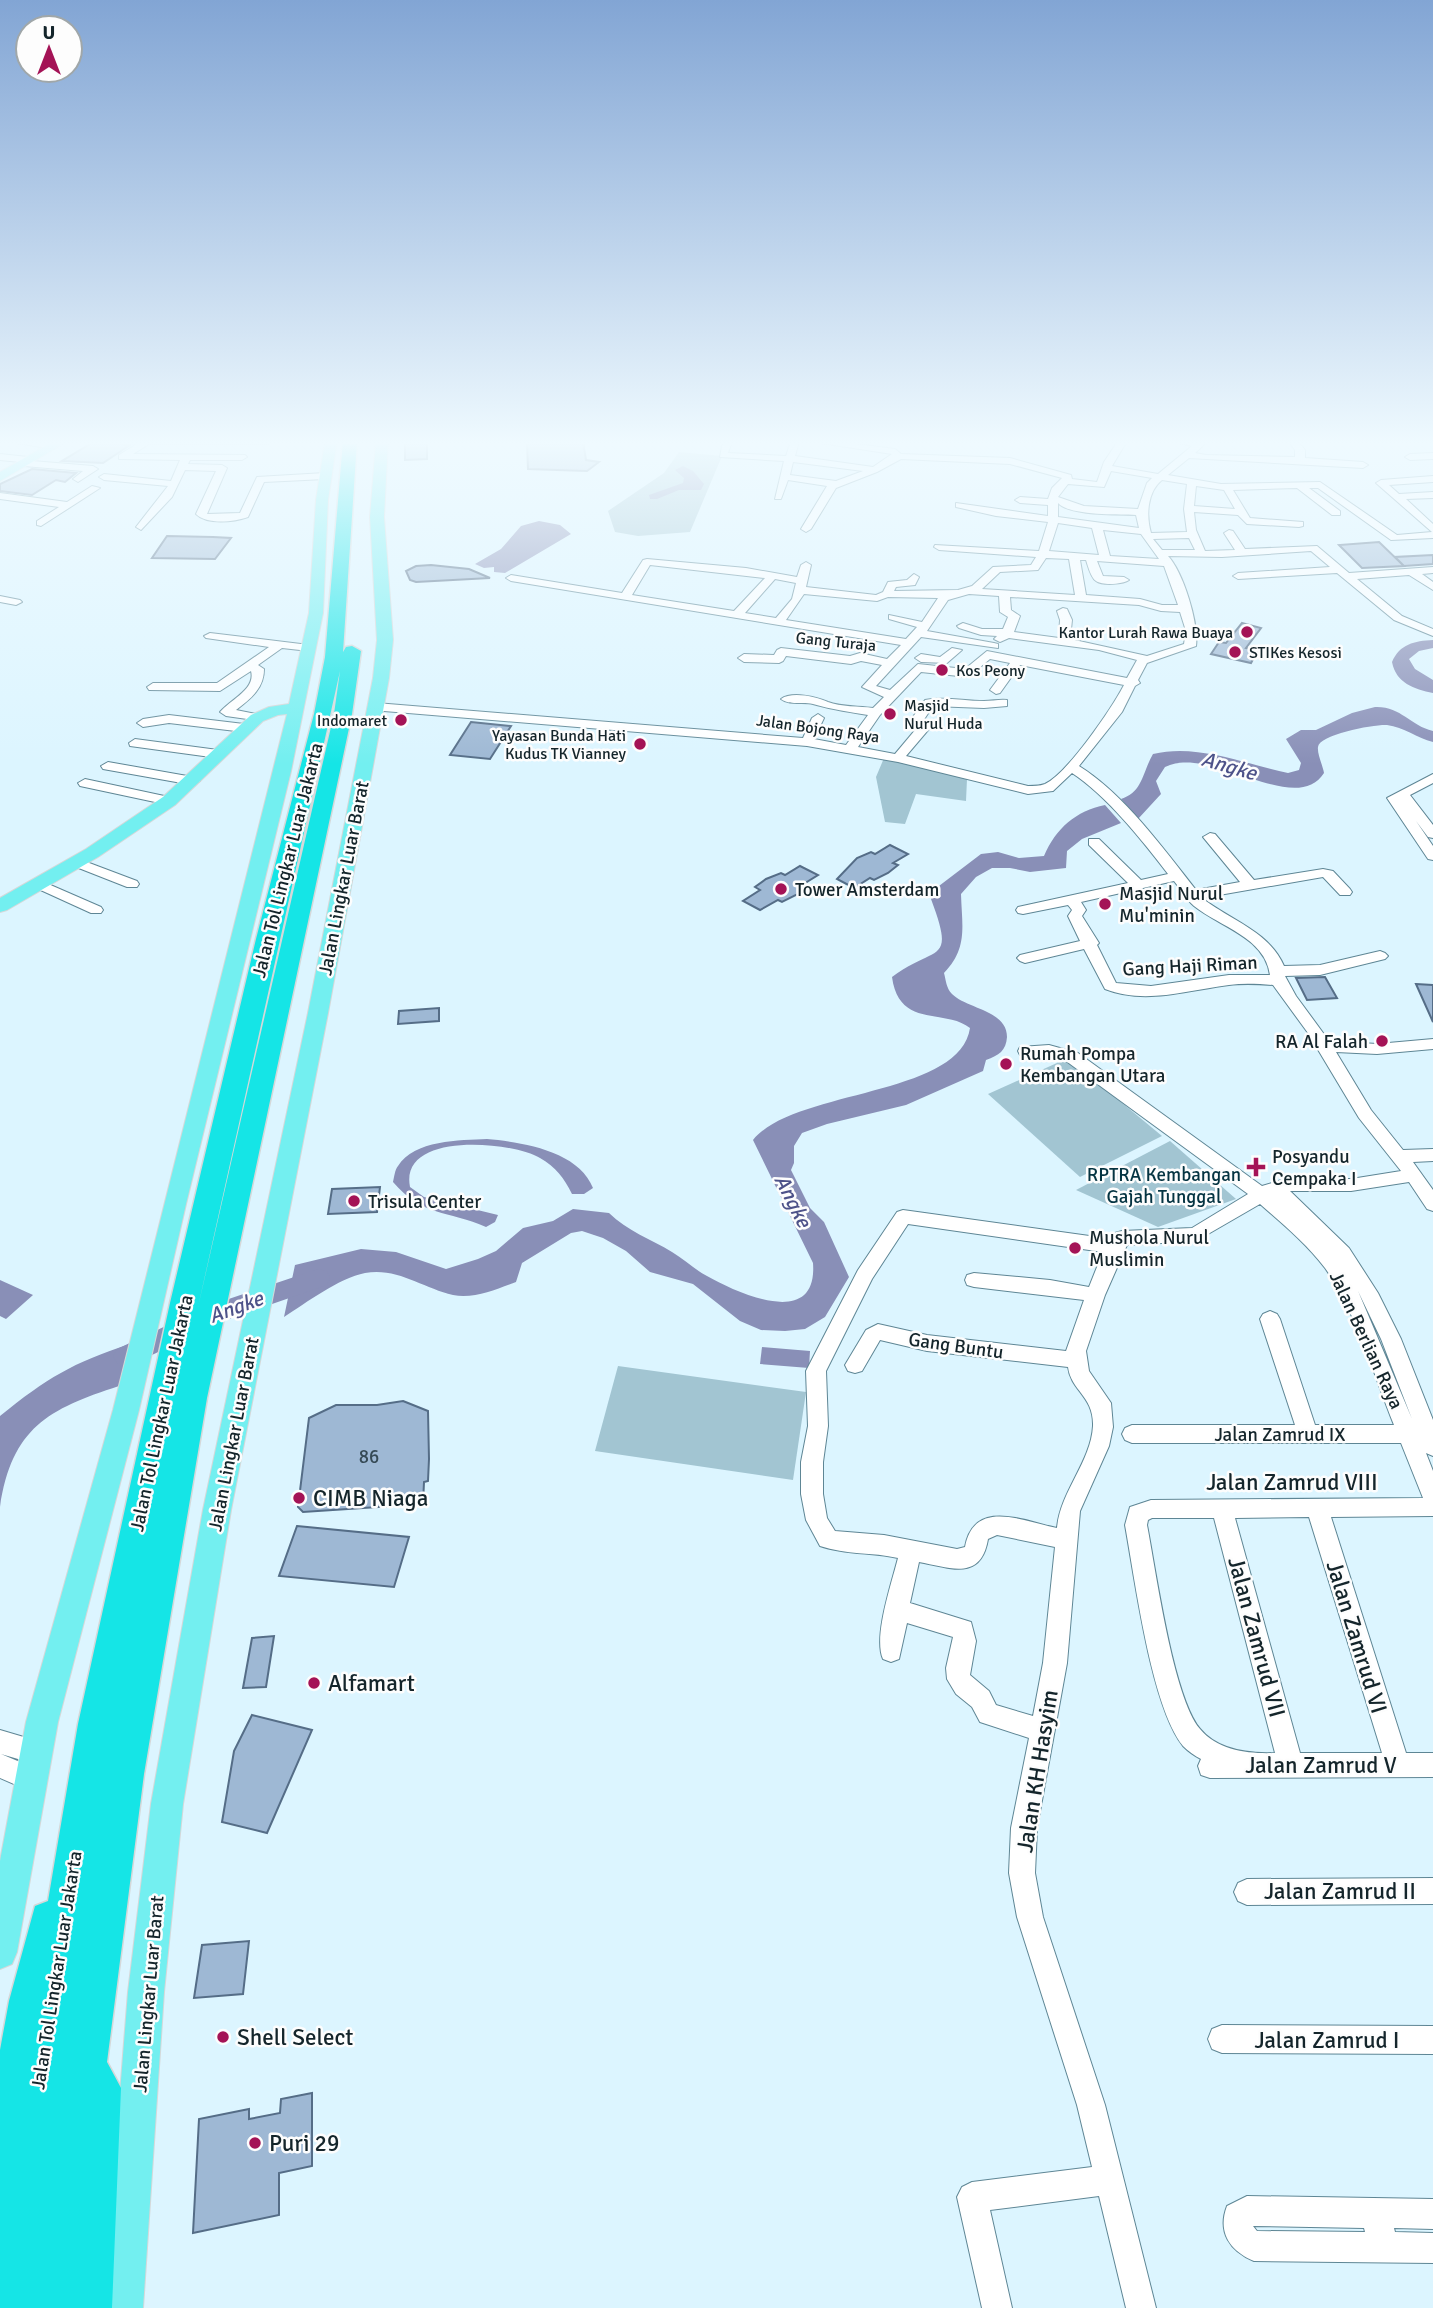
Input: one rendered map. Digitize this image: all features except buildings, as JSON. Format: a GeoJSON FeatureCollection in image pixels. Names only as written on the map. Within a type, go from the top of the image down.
{"type":"FeatureCollection","features":[{"type":"Feature","properties":{"kind":"highway","name":"Jalan Tol Lingkar Luar Jakarta"},"geometry":{"type":"LineString","coordinates":[[7,2308],[33,2117],[96,1724],[184,1303],[264,952],[323,715],[334,657],[342,549]]}},
{"type":"Feature","properties":{"kind":"highway","name":"Jalan Tol Lingkar Luar Jakarta"},"geometry":{"type":"LineString","coordinates":[[52,2308],[125,1774],[192,1398],[343,714],[359,549]]}},
{"type":"Feature","properties":{"kind":"highway"},"geometry":{"type":"LineString","coordinates":[[0,2176],[29,2001],[96,1724]]}},
{"type":"Feature","properties":{"kind":"highway"},"geometry":{"type":"LineString","coordinates":[[83,2070],[100,2088],[89,2308]]}},
{"type":"Feature","properties":{"kind":"main road"},"geometry":{"type":"LineString","coordinates":[[0,1952],[22,1766],[47,1701],[127,1405],[283,771],[309,648],[318,593],[319,549]]}},
{"type":"Feature","properties":{"kind":"main road","name":"Jalan Lingkar Luar Barat"},"geometry":{"type":"LineString","coordinates":[[123,2308],[146,1992],[167,1804],[217,1510],[268,1267],[376,707],[385,640],[379,549]]}},
{"type":"Feature","properties":{"kind":"main road"},"geometry":{"type":"LineString","coordinates":[[0,906],[76,862],[169,801],[193,781],[250,723],[275,710],[295,709]]}},
{"type":"Feature","properties":{"kind":"street"},"geometry":{"type":"LineString","coordinates":[[958,549],[1169,563]]}},
{"type":"Feature","properties":{"kind":"street"},"geometry":{"type":"LineString","coordinates":[[967,591],[996,569],[1034,568],[1044,549]]}},
{"type":"Feature","properties":{"kind":"street"},"geometry":{"type":"LineString","coordinates":[[1103,549],[1106,560]]}},
{"type":"Feature","properties":{"kind":"street"},"geometry":{"type":"LineString","coordinates":[[1157,549],[1169,563]]}},
{"type":"Feature","properties":{"kind":"street"},"geometry":{"type":"LineString","coordinates":[[1198,549],[1202,554]]}},
{"type":"Feature","properties":{"kind":"street"},"geometry":{"type":"LineString","coordinates":[[1239,549],[1242,553]]}},
{"type":"Feature","properties":{"kind":"street"},"geometry":{"type":"LineString","coordinates":[[1160,553],[1242,553],[1249,549]]}},
{"type":"Feature","properties":{"kind":"street"},"geometry":{"type":"LineString","coordinates":[[1314,549],[1398,618],[1433,633]]}},
{"type":"Feature","properties":{"kind":"street"},"geometry":{"type":"LineString","coordinates":[[1074,558],[1081,598]]}},
{"type":"Feature","properties":{"kind":"street"},"geometry":{"type":"LineString","coordinates":[[1091,559],[1099,579],[1124,580]]}},
{"type":"Feature","properties":{"kind":"street"},"geometry":{"type":"LineString","coordinates":[[626,596],[647,562],[774,576],[801,585],[877,598],[887,594],[950,594],[967,591],[1081,598],[1162,597],[1192,631],[1190,646],[1146,659],[1115,650],[978,632],[963,626]]}},
{"type":"Feature","properties":{"kind":"street"},"geometry":{"type":"LineString","coordinates":[[1162,597],[1169,563]]}},
{"type":"Feature","properties":{"kind":"street"},"geometry":{"type":"LineString","coordinates":[[778,623],[789,612],[801,585],[806,565]]}},
{"type":"Feature","properties":{"kind":"street"},"geometry":{"type":"LineString","coordinates":[[1238,576],[1433,570]]}},
{"type":"Feature","properties":{"kind":"street"},"geometry":{"type":"LineString","coordinates":[[1412,572],[1433,587]]}},
{"type":"Feature","properties":{"kind":"street"},"geometry":{"type":"LineString","coordinates":[[737,615],[774,576]]}},
{"type":"Feature","properties":{"kind":"street"},"geometry":{"type":"LineString","coordinates":[[887,594],[892,584],[911,583],[914,577]]}},
{"type":"Feature","properties":{"kind":"street"},"geometry":{"type":"LineString","coordinates":[[512,578],[908,643]]}},
{"type":"Feature","properties":{"kind":"street"},"geometry":{"type":"LineString","coordinates":[[891,695],[868,687],[922,629],[944,598],[950,594]]}},
{"type":"Feature","properties":{"kind":"street"},"geometry":{"type":"LineString","coordinates":[[850,748],[876,712],[891,695],[904,686],[918,668],[968,673],[990,651],[1006,634],[1014,616],[1006,612],[1004,594]]}},
{"type":"Feature","properties":{"kind":"street"},"geometry":{"type":"LineString","coordinates":[[0,599],[16,601]]}},
{"type":"Feature","properties":{"kind":"street"},"geometry":{"type":"LineString","coordinates":[[1063,611],[1066,620],[1064,642]]}},
{"type":"Feature","properties":{"kind":"street"},"geometry":{"type":"LineString","coordinates":[[893,617],[1018,660],[1134,682]]}},
{"type":"Feature","properties":{"kind":"street"},"geometry":{"type":"LineString","coordinates":[[210,636],[309,648]]}},
{"type":"Feature","properties":{"kind":"street"},"geometry":{"type":"LineString","coordinates":[[240,701],[216,697],[215,692],[281,644]]}},
{"type":"Feature","properties":{"kind":"street"},"geometry":{"type":"LineString","coordinates":[[893,658],[940,662],[956,650]]}},
{"type":"Feature","properties":{"kind":"street","name":"Gang Turaja"},"geometry":{"type":"LineString","coordinates":[[744,658],[779,659],[780,652],[851,660],[862,657],[893,658]]}},
{"type":"Feature","properties":{"kind":"street","name":"Jalan Bojong Raya"},"geometry":{"type":"LineString","coordinates":[[376,707],[807,742],[898,758],[1036,791],[1048,788],[1071,767],[1109,722],[1134,682],[1140,665],[1146,659]]}},
{"type":"Feature","properties":{"kind":"street"},"geometry":{"type":"LineString","coordinates":[[996,690],[1018,660]]}},
{"type":"Feature","properties":{"kind":"street"},"geometry":{"type":"LineString","coordinates":[[248,666],[258,669],[259,681],[253,690],[226,712],[250,723]]}},
{"type":"Feature","properties":{"kind":"street"},"geometry":{"type":"LineString","coordinates":[[153,687],[220,687]]}},
{"type":"Feature","properties":{"kind":"street"},"geometry":{"type":"LineString","coordinates":[[787,699],[820,701],[823,705],[876,712]]}},
{"type":"Feature","properties":{"kind":"street"},"geometry":{"type":"LineString","coordinates":[[898,758],[923,729],[916,721],[929,704],[937,702],[984,707],[1003,704]]}},
{"type":"Feature","properties":{"kind":"street"},"geometry":{"type":"LineString","coordinates":[[807,742],[818,718]]}},
{"type":"Feature","properties":{"kind":"street"},"geometry":{"type":"LineString","coordinates":[[143,723],[169,719],[250,723]]}},
{"type":"Feature","properties":{"kind":"street"},"geometry":{"type":"LineString","coordinates":[[135,743],[218,754]]}},
{"type":"Feature","properties":{"kind":"street"},"geometry":{"type":"LineString","coordinates":[[108,766],[193,781]]}},
{"type":"Feature","properties":{"kind":"street"},"geometry":{"type":"LineString","coordinates":[[1071,767],[1090,779],[1153,845],[1191,895],[1207,909],[1259,941],[1273,957],[1278,975],[1365,1114],[1400,1156],[1433,1204]]}},
{"type":"Feature","properties":{"kind":"street"},"geometry":{"type":"LineString","coordinates":[[1433,778],[1395,796],[1394,801],[1433,856]]}},
{"type":"Feature","properties":{"kind":"street"},"geometry":{"type":"LineString","coordinates":[[85,783],[169,801]]}},
{"type":"Feature","properties":{"kind":"street"},"geometry":{"type":"LineString","coordinates":[[1402,792],[1433,834]]}},
{"type":"Feature","properties":{"kind":"street"},"geometry":{"type":"LineString","coordinates":[[1210,837],[1251,886]]}},
{"type":"Feature","properties":{"kind":"street"},"geometry":{"type":"LineString","coordinates":[[1094,842],[1137,884]]}},
{"type":"Feature","properties":{"kind":"street"},"geometry":{"type":"LineString","coordinates":[[76,862],[132,884]]}},
{"type":"Feature","properties":{"kind":"street"},"geometry":{"type":"LineString","coordinates":[[1191,895],[1325,873],[1345,892]]}},
{"type":"Feature","properties":{"kind":"street"},"geometry":{"type":"LineString","coordinates":[[1023,910],[1176,876]]}},
{"type":"Feature","properties":{"kind":"street"},"geometry":{"type":"LineString","coordinates":[[39,884],[96,910]]}},
{"type":"Feature","properties":{"kind":"street"},"geometry":{"type":"LineString","coordinates":[[1025,958],[1091,943],[1075,916],[1079,911],[1072,902],[1073,899]]}},
{"type":"Feature","properties":{"kind":"street","name":"Gang Haji Riman"},"geometry":{"type":"LineString","coordinates":[[1091,943],[1106,980],[1116,990],[1184,988],[1278,975]]}},
{"type":"Feature","properties":{"kind":"street"},"geometry":{"type":"LineString","coordinates":[[1278,975],[1328,969],[1380,956]]}},
{"type":"Feature","properties":{"kind":"street"},"geometry":{"type":"LineString","coordinates":[[1324,1046],[1377,1049],[1433,1044]]}},
{"type":"Feature","properties":{"kind":"street","name":"Jalan Berlian Raya"},"geometry":{"type":"LineString","coordinates":[[1026,1051],[1049,1050],[1072,1057],[1268,1192],[1351,1277],[1426,1437],[1433,1497]]}},
{"type":"Feature","properties":{"kind":"street"},"geometry":{"type":"LineString","coordinates":[[1400,1156],[1433,1155]]}},
{"type":"Feature","properties":{"kind":"street"},"geometry":{"type":"LineString","coordinates":[[1067,1540],[997,1525],[983,1529],[978,1535],[975,1551],[969,1558],[957,1559],[884,1545],[837,1543],[828,1539],[817,1520],[812,1494],[812,1462],[818,1426],[816,1371],[865,1275],[877,1260],[899,1219],[910,1217],[1116,1244],[1129,1237],[1176,1237],[1196,1234],[1268,1192],[1294,1184],[1351,1185],[1414,1175]]}},
{"type":"Feature","properties":{"kind":"street"},"geometry":{"type":"LineString","coordinates":[[1076,1360],[1095,1296],[1116,1244]]}},
{"type":"Feature","properties":{"kind":"street"},"geometry":{"type":"LineString","coordinates":[[974,1280],[1050,1287],[1095,1296]]}},
{"type":"Feature","properties":{"kind":"street"},"geometry":{"type":"LineString","coordinates":[[1270,1319],[1308,1434]]}},
{"type":"Feature","properties":{"kind":"street","name":"Gang Buntu"},"geometry":{"type":"LineString","coordinates":[[855,1365],[873,1335],[878,1332],[927,1343],[1076,1360]]}},
{"type":"Feature","properties":{"kind":"street","name":"Jalan KH Hasyim"},"geometry":{"type":"LineString","coordinates":[[1076,1360],[1079,1373],[1097,1393],[1101,1403],[1103,1427],[1099,1446],[1072,1502],[1055,1663],[1024,1828],[1022,1873],[1030,1917],[1091,2105],[1141,2308]]}},
{"type":"Feature","properties":{"kind":"street","name":"Jalan Zamrud IX"},"geometry":{"type":"LineString","coordinates":[[1132,1434],[1426,1437]]}},
{"type":"Feature","properties":{"kind":"street","name":"Jalan Zamrud VIII"},"geometry":{"type":"LineString","coordinates":[[1250,1766],[1215,1754],[1202,1746],[1192,1738],[1177,1712],[1136,1525],[1138,1514],[1151,1509],[1433,1507]]}},
{"type":"Feature","properties":{"kind":"street","name":"Jalan Zamrud VII"},"geometry":{"type":"LineString","coordinates":[[1223,1508],[1291,1766]]}},
{"type":"Feature","properties":{"kind":"street","name":"Jalan Zamrud VI"},"geometry":{"type":"LineString","coordinates":[[1317,1508],[1398,1766]]}},
{"type":"Feature","properties":{"kind":"street"},"geometry":{"type":"LineString","coordinates":[[891,1651],[897,1609],[911,1550]]}},
{"type":"Feature","properties":{"kind":"street"},"geometry":{"type":"LineString","coordinates":[[897,1609],[962,1630],[965,1638],[957,1672],[963,1685],[981,1699],[988,1714],[1043,1731]]}},
{"type":"Feature","properties":{"kind":"street"},"geometry":{"type":"LineString","coordinates":[[0,1742],[22,1766]]}},
{"type":"Feature","properties":{"kind":"street","name":"Jalan Zamrud V"},"geometry":{"type":"LineString","coordinates":[[1210,1766],[1433,1765]]}},
{"type":"Feature","properties":{"kind":"street","name":"Jalan Zamrud II"},"geometry":{"type":"LineString","coordinates":[[1247,1892],[1433,1891]]}},
{"type":"Feature","properties":{"kind":"street","name":"Jalan Zamrud I"},"geometry":{"type":"LineString","coordinates":[[1222,2039],[1433,2040]]}},
{"type":"Feature","properties":{"kind":"street"},"geometry":{"type":"LineString","coordinates":[[997,2308],[972,2197],[1109,2180]]}},
{"type":"Feature","properties":{"kind":"street"},"geometry":{"type":"LineString","coordinates":[[1433,2214],[1247,2211],[1238,2217],[1237,2229],[1244,2241],[1254,2246],[1433,2248]]}},
{"type":"Feature","properties":{"kind":"street"},"geometry":{"type":"LineString","coordinates":[[1376,2213],[1384,2248]]}},
{"type":"Feature","properties":{"kind":"green space"},"geometry":{"type":"Polygon","coordinates":[[[884,758],[967,779],[966,801],[916,794],[905,824],[885,822],[876,777],[884,758]]]}},
{"type":"Feature","properties":{"kind":"green space"},"geometry":{"type":"Polygon","coordinates":[[[1068,1058],[1162,1136],[1080,1177],[988,1094],[1068,1058]]]}},
{"type":"Feature","properties":{"kind":"green space","name":"RPTRA Kembangan Gajah Tunggal"},"geometry":{"type":"Polygon","coordinates":[[[1170,1141],[1236,1199],[1158,1227],[1076,1190],[1170,1141]]]}},
{"type":"Feature","properties":{"kind":"green space"},"geometry":{"type":"Polygon","coordinates":[[[618,1366],[806,1392],[793,1480],[595,1451],[618,1366]]]}},
{"type":"Feature","properties":{"kind":"water"},"geometry":{"type":"Polygon","coordinates":[[[501,549],[546,549],[505,573],[494,572],[494,567],[484,568],[475,564],[501,549]]]}},
{"type":"Feature","properties":{"kind":"water"},"geometry":{"type":"Polygon","coordinates":[[[1433,640],[1433,648],[1419,651],[1409,659],[1415,669],[1433,680],[1433,693],[1413,687],[1402,680],[1392,662],[1403,647],[1433,640]]]}},
{"type":"Feature","properties":{"kind":"water"},"geometry":{"type":"Polygon","coordinates":[[[1375,707],[1392,709],[1417,725],[1433,731],[1433,742],[1393,726],[1361,728],[1337,734],[1321,742],[1318,750],[1324,773],[1311,785],[1293,788],[1273,785],[1205,765],[1184,762],[1165,767],[1156,781],[1161,794],[1138,819],[1121,799],[1138,787],[1153,754],[1170,751],[1221,756],[1288,773],[1299,770],[1301,763],[1286,739],[1301,730],[1316,730],[1352,713],[1375,707]]]}},
{"type":"Feature","properties":{"kind":"water"},"geometry":{"type":"Polygon","coordinates":[[[1105,805],[1121,823],[1082,839],[1067,851],[1066,868],[1030,872],[992,868],[976,877],[961,894],[962,936],[957,955],[944,973],[946,984],[950,992],[959,999],[1001,1021],[1007,1037],[1001,1052],[986,1060],[983,1071],[906,1105],[827,1124],[802,1133],[794,1146],[794,1163],[791,1170],[810,1208],[824,1222],[849,1277],[825,1317],[805,1329],[761,1330],[740,1321],[693,1284],[650,1272],[626,1251],[603,1238],[582,1231],[571,1233],[522,1263],[516,1282],[485,1293],[453,1295],[399,1275],[365,1273],[334,1285],[284,1317],[295,1265],[361,1249],[396,1252],[446,1269],[496,1251],[523,1228],[553,1221],[573,1209],[609,1213],[623,1225],[672,1252],[703,1274],[738,1291],[774,1301],[790,1301],[803,1296],[811,1284],[813,1263],[753,1140],[774,1123],[803,1111],[908,1080],[938,1067],[959,1051],[970,1028],[960,1022],[913,1011],[896,993],[892,977],[937,951],[941,944],[942,935],[931,899],[935,889],[981,854],[998,852],[1019,858],[1044,856],[1068,822],[1076,816],[1105,805]]]}},
{"type":"Feature","properties":{"kind":"water"},"geometry":{"type":"Polygon","coordinates":[[[487,1139],[532,1146],[563,1157],[586,1175],[593,1188],[584,1194],[572,1194],[559,1173],[546,1161],[506,1147],[460,1145],[422,1156],[411,1169],[410,1187],[424,1197],[498,1215],[495,1222],[486,1227],[425,1207],[393,1182],[397,1167],[405,1157],[415,1151],[438,1143],[487,1139]]]}},
{"type":"Feature","properties":{"kind":"water"},"geometry":{"type":"Polygon","coordinates":[[[0,1280],[33,1295],[6,1319],[0,1316],[0,1280]]]}},
{"type":"Feature","properties":{"kind":"water"},"geometry":{"type":"Polygon","coordinates":[[[130,1344],[119,1386],[53,1414],[24,1440],[6,1480],[0,1507],[0,1416],[61,1373],[130,1344]]]}},
{"type":"Feature","properties":{"kind":"water"},"geometry":{"type":"Polygon","coordinates":[[[762,1347],[810,1351],[809,1368],[760,1364],[762,1347]]]}},
{"type":"Feature","properties":{"kind":"waterway","name":"Angke"},"geometry":{"type":"LineString","coordinates":[[126,1356],[217,1313],[318,1278]]}},
{"type":"Feature","properties":{"kind":"place","name":"Kantor Lurah Rawa Buaya"},"geometry":{"type":"Point","coordinates":[1247,632]}},
{"type":"Feature","properties":{"kind":"place","name":"STIKes Kesosi"},"geometry":{"type":"Point","coordinates":[1235,652]}},
{"type":"Feature","properties":{"kind":"place","name":"Kos Peony"},"geometry":{"type":"Point","coordinates":[942,670]}},
{"type":"Feature","properties":{"kind":"place","name":"Masjid Nurul Huda"},"geometry":{"type":"Point","coordinates":[890,714]}},
{"type":"Feature","properties":{"kind":"place","name":"Indomaret"},"geometry":{"type":"Point","coordinates":[401,720]}},
{"type":"Feature","properties":{"kind":"place","name":"Yayasan Bunda Hati Kudus TK Vianney"},"geometry":{"type":"Point","coordinates":[640,744]}},
{"type":"Feature","properties":{"kind":"place","name":"Tower Amsterdam"},"geometry":{"type":"Point","coordinates":[781,889]}},
{"type":"Feature","properties":{"kind":"place","name":"Masjid Nurul Mu'minin"},"geometry":{"type":"Point","coordinates":[1105,904]}},
{"type":"Feature","properties":{"kind":"place","name":"RA Al Falah"},"geometry":{"type":"Point","coordinates":[1382,1041]}},
{"type":"Feature","properties":{"kind":"place","name":"Rumah Pompa Kembangan Utara"},"geometry":{"type":"Point","coordinates":[1006,1064]}},
{"type":"Feature","properties":{"kind":"place","name":"Posyandu Cempaka I"},"geometry":{"type":"Point","coordinates":[1256,1167]}},
{"type":"Feature","properties":{"kind":"place","name":"Trisula Center"},"geometry":{"type":"Point","coordinates":[354,1201]}},
{"type":"Feature","properties":{"kind":"place","name":"Mushola Nurul Muslimin"},"geometry":{"type":"Point","coordinates":[1075,1248]}},
{"type":"Feature","properties":{"kind":"place","name":"CIMB Niaga"},"geometry":{"type":"Point","coordinates":[299,1498]}},
{"type":"Feature","properties":{"kind":"place","name":"Alfamart"},"geometry":{"type":"Point","coordinates":[314,1683]}},
{"type":"Feature","properties":{"kind":"place","name":"Shell Select"},"geometry":{"type":"Point","coordinates":[223,2037]}},
{"type":"Feature","properties":{"kind":"place","name":"Puri 29"},"geometry":{"type":"Point","coordinates":[255,2143]}}]}
